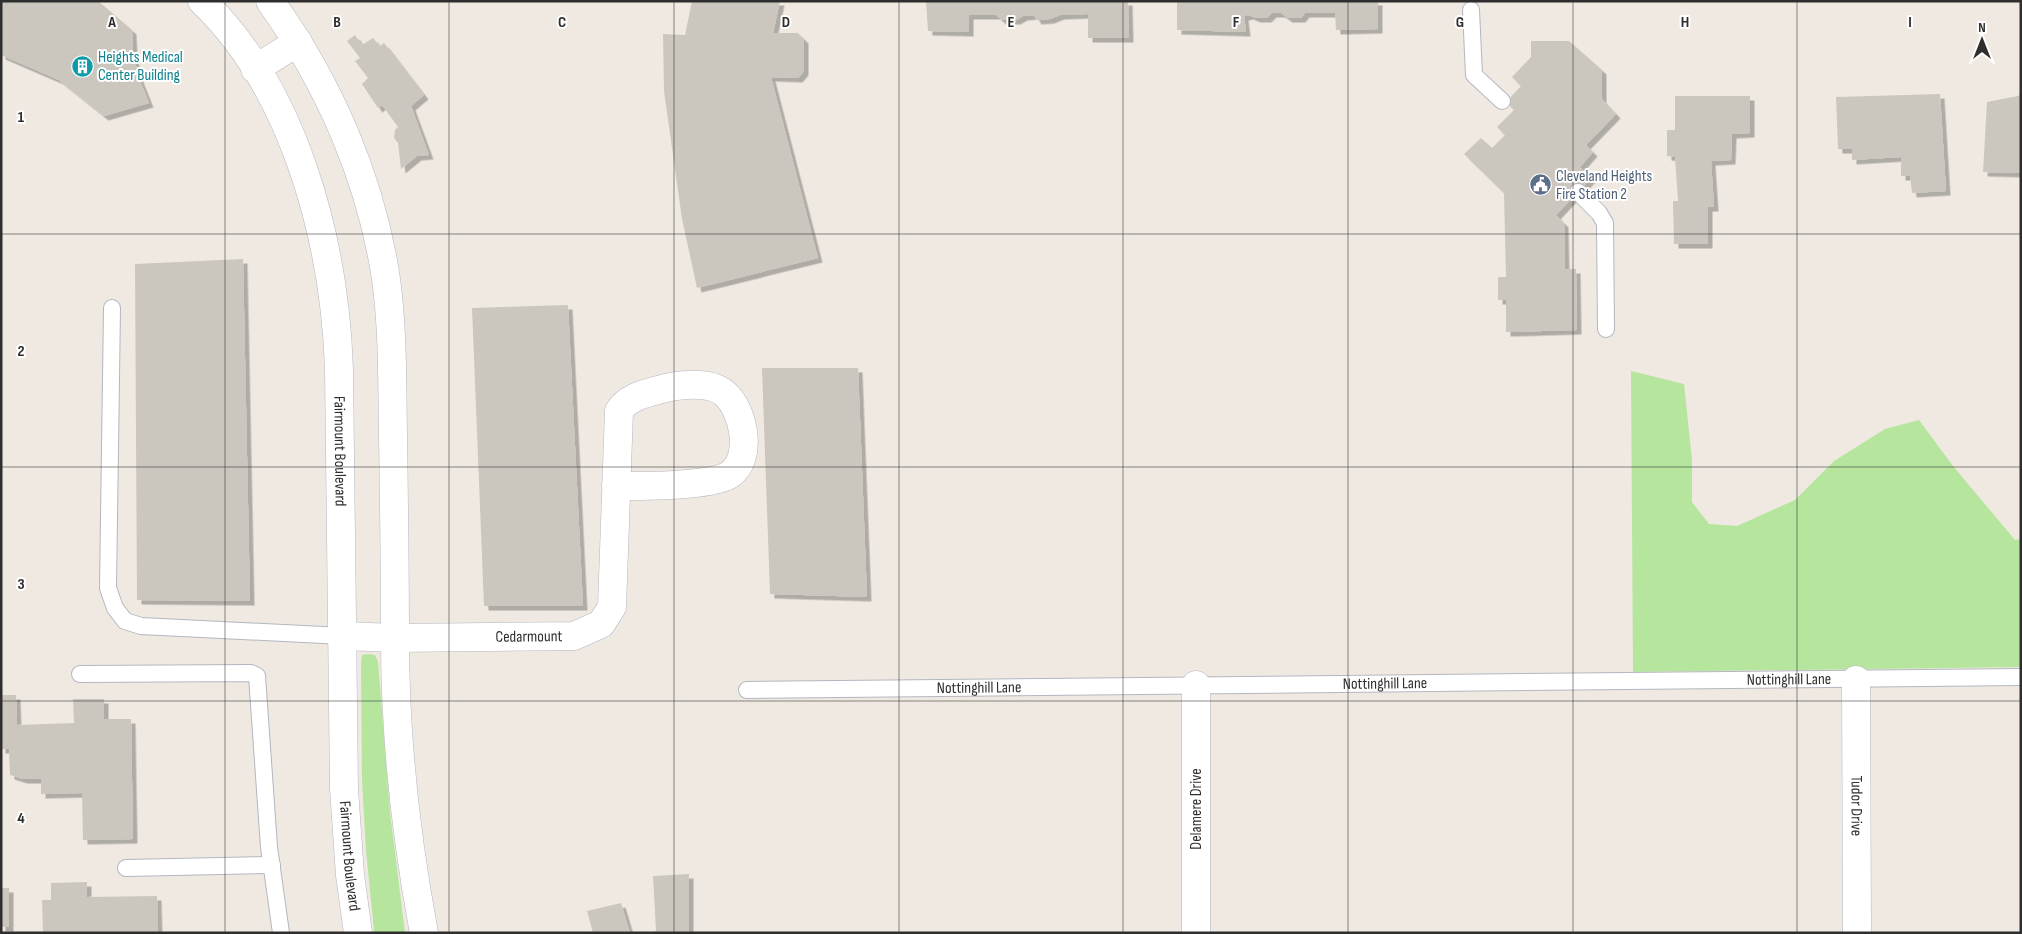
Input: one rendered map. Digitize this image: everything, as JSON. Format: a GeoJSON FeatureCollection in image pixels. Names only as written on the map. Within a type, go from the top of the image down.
{"type":"FeatureCollection","features":[{"type":"Feature","properties":{"kind":"main road","name":"Fairmount Boulevard"},"geometry":{"type":"LineString","coordinates":[[202,1],[227,29],[255,69],[287,129],[312,195],[329,265],[338,333],[343,746],[346,829],[358,933]]}},
{"type":"Feature","properties":{"kind":"main road"},"geometry":{"type":"LineString","coordinates":[[270,1],[298,42],[332,105],[360,175],[371,213],[385,277],[389,305],[392,373],[395,638],[398,725],[407,818],[424,933]]}},
{"type":"Feature","properties":{"kind":"main road"},"geometry":{"type":"LineString","coordinates":[[255,69],[298,42]]}},
{"type":"Feature","properties":{"kind":"main road","name":"Cedarmount"},"geometry":{"type":"LineString","coordinates":[[343,636],[395,638],[574,636],[601,624],[612,607],[616,485],[619,411],[624,403],[656,390],[686,384],[704,386],[723,392],[734,404],[742,425],[744,441],[742,455],[729,475],[701,484],[616,485]]}},
{"type":"Feature","properties":{"kind":"main road","name":"Tudor Drive"},"geometry":{"type":"LineString","coordinates":[[1856,680],[1857,933]]}},
{"type":"Feature","properties":{"kind":"main road","name":"Delamere Drive"},"geometry":{"type":"LineString","coordinates":[[1196,685],[1196,933]]}},
{"type":"Feature","properties":{"kind":"lane"},"geometry":{"type":"LineString","coordinates":[[1471,10],[1474,75],[1502,101]]}},
{"type":"Feature","properties":{"kind":"lane"},"geometry":{"type":"LineString","coordinates":[[1578,192],[1599,213],[1605,223],[1606,329]]}},
{"type":"Feature","properties":{"kind":"lane"},"geometry":{"type":"LineString","coordinates":[[112,308],[108,588],[115,608],[125,621],[141,626],[343,636]]}},
{"type":"Feature","properties":{"kind":"lane"},"geometry":{"type":"LineString","coordinates":[[80,674],[251,673],[257,676],[272,865],[282,933]]}},
{"type":"Feature","properties":{"kind":"lane","name":"Nottinghill Lane"},"geometry":{"type":"LineString","coordinates":[[747,690],[2021,677]]}},
{"type":"Feature","properties":{"kind":"lane"},"geometry":{"type":"LineString","coordinates":[[126,868],[272,865]]}},
{"type":"Feature","properties":{"kind":"green space"},"geometry":{"type":"Polygon","coordinates":[[[1631,371],[1684,384],[1692,460],[1692,502],[1709,524],[1737,526],[1795,500],[1834,461],[1885,429],[1919,420],[1953,466],[2015,540],[2021,539],[2021,667],[1633,672],[1631,371]]]}},
{"type":"Feature","properties":{"kind":"green space"},"geometry":{"type":"Polygon","coordinates":[[[362,655],[375,655],[378,661],[390,812],[405,933],[374,933],[366,851],[362,779],[361,663],[362,655]]]}},
{"type":"Feature","properties":{"kind":"building","name":"Heights Medical Center Building"},"geometry":{"type":"Polygon","coordinates":[[[1,1],[98,1],[132,30],[133,54],[139,78],[149,103],[104,116],[59,80],[1,55],[1,1]]]}},
{"type":"Feature","properties":{"kind":"building"},"geometry":{"type":"Polygon","coordinates":[[[692,1],[780,1],[773,33],[798,33],[804,39],[804,71],[798,78],[771,77],[818,258],[697,288],[682,219],[664,91],[663,34],[685,35],[692,1]]]}},
{"type":"Feature","properties":{"kind":"building"},"geometry":{"type":"Polygon","coordinates":[[[926,1],[1128,1],[1129,38],[1088,38],[1088,14],[1060,15],[1050,19],[1037,20],[1034,15],[1023,16],[1016,20],[1002,20],[996,15],[969,15],[969,32],[928,31],[926,1]]]}},
{"type":"Feature","properties":{"kind":"building"},"geometry":{"type":"Polygon","coordinates":[[[1177,1],[1378,1],[1378,29],[1336,30],[1335,13],[1305,13],[1301,18],[1288,18],[1281,13],[1272,13],[1267,18],[1244,16],[1246,32],[1177,30],[1177,1]]]}},
{"type":"Feature","properties":{"kind":"building"},"geometry":{"type":"Polygon","coordinates":[[[355,35],[362,45],[373,38],[380,46],[384,43],[424,95],[411,106],[429,155],[417,156],[401,169],[398,143],[394,138],[395,130],[398,127],[382,105],[378,108],[362,84],[368,78],[355,61],[360,58],[347,41],[355,35]]]}},
{"type":"Feature","properties":{"kind":"building","name":"Cleveland Heights Fire Station 2"},"geometry":{"type":"Polygon","coordinates":[[[1531,41],[1569,41],[1602,70],[1602,99],[1616,114],[1586,145],[1593,152],[1580,167],[1591,178],[1556,215],[1564,223],[1565,269],[1576,269],[1577,330],[1506,332],[1506,300],[1498,300],[1498,277],[1506,277],[1504,193],[1464,154],[1481,138],[1492,148],[1505,135],[1497,127],[1514,110],[1506,102],[1521,86],[1512,77],[1531,57],[1531,41]]]}},
{"type":"Feature","properties":{"kind":"building"},"geometry":{"type":"Polygon","coordinates":[[[1940,94],[1946,191],[1912,193],[1910,176],[1901,176],[1901,157],[1852,160],[1852,149],[1838,149],[1836,97],[1940,94]]]}},
{"type":"Feature","properties":{"kind":"building"},"geometry":{"type":"Polygon","coordinates":[[[2021,94],[2021,173],[1983,172],[1987,102],[2021,94]]]}},
{"type":"Feature","properties":{"kind":"building"},"geometry":{"type":"Polygon","coordinates":[[[1675,96],[1750,96],[1750,133],[1732,134],[1731,160],[1711,161],[1714,207],[1708,207],[1708,244],[1674,244],[1673,201],[1678,201],[1675,157],[1667,156],[1667,130],[1675,130],[1675,96]]]}},
{"type":"Feature","properties":{"kind":"building"},"geometry":{"type":"Polygon","coordinates":[[[243,259],[250,601],[137,600],[135,264],[243,259]]]}},
{"type":"Feature","properties":{"kind":"building"},"geometry":{"type":"Polygon","coordinates":[[[568,305],[583,606],[484,606],[472,308],[568,305]]]}},
{"type":"Feature","properties":{"kind":"building"},"geometry":{"type":"Polygon","coordinates":[[[762,368],[858,368],[867,597],[770,594],[762,368]]]}},
{"type":"Feature","properties":{"kind":"building"},"geometry":{"type":"Polygon","coordinates":[[[1,695],[16,695],[17,725],[74,723],[73,699],[104,699],[104,719],[131,719],[133,839],[83,840],[82,793],[41,794],[41,779],[23,779],[10,775],[9,749],[1,749],[1,695]]]}},
{"type":"Feature","properties":{"kind":"building"},"geometry":{"type":"Polygon","coordinates":[[[689,874],[689,933],[650,933],[656,931],[653,876],[689,874]]]}},
{"type":"Feature","properties":{"kind":"building"},"geometry":{"type":"Polygon","coordinates":[[[87,882],[87,897],[157,896],[158,933],[43,933],[42,900],[51,900],[51,883],[87,882]]]}},
{"type":"Feature","properties":{"kind":"building"},"geometry":{"type":"Polygon","coordinates":[[[1,888],[9,888],[9,927],[1,927],[1,888]]]}},
{"type":"Feature","properties":{"kind":"building"},"geometry":{"type":"Polygon","coordinates":[[[621,903],[630,933],[593,933],[587,911],[621,903]]]}},
{"type":"Feature","properties":{"kind":"place","name":"Heights Medical Center Building"},"geometry":{"type":"Point","coordinates":[82,66]}},
{"type":"Feature","properties":{"kind":"place","name":"Cleveland Heights Fire Station 2"},"geometry":{"type":"Point","coordinates":[1540,185]}}]}
